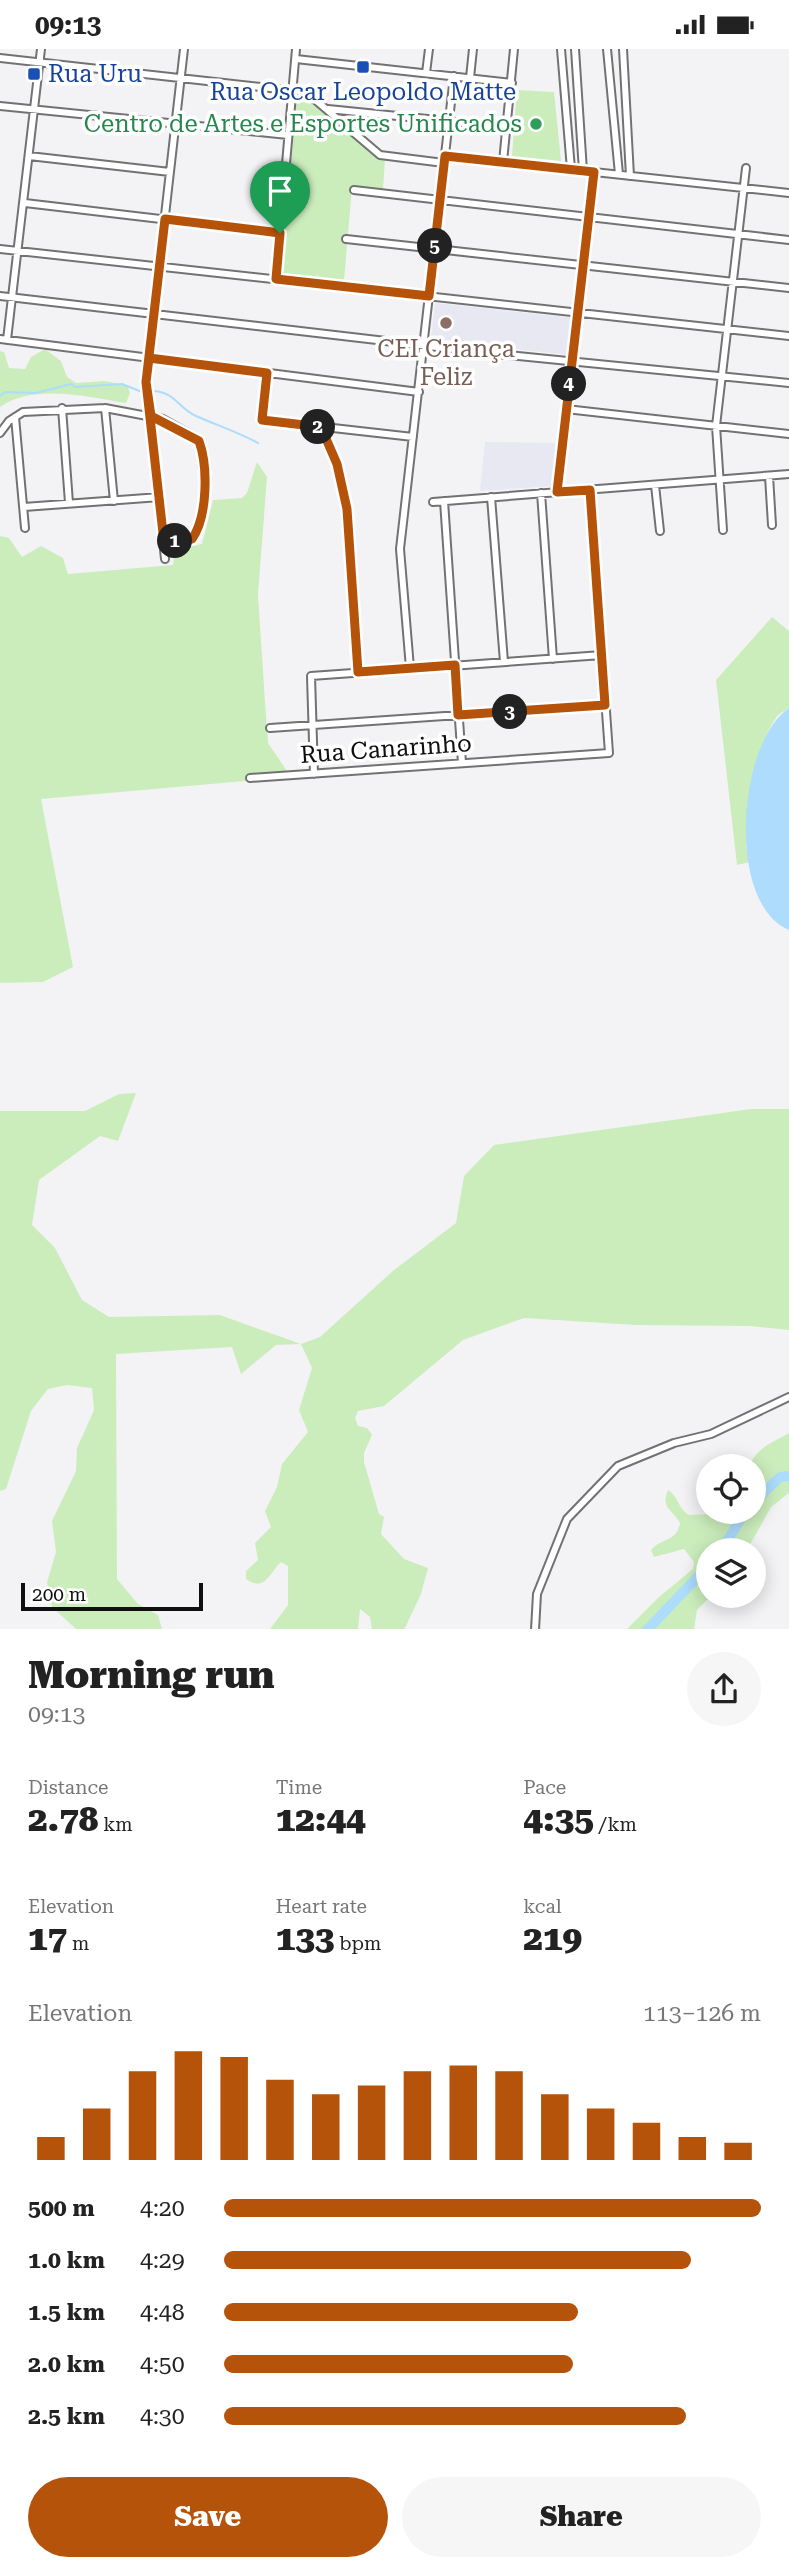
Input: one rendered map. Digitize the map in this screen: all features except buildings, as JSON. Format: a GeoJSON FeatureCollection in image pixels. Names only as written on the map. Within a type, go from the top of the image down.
{"type":"FeatureCollection","features":[{"type":"Feature","properties":{"kind":"street"},"geometry":{"type":"LineString","coordinates":[[41,49],[19,251],[4,339],[419,392]]}},
{"type":"Feature","properties":{"kind":"street"},"geometry":{"type":"LineString","coordinates":[[165,559],[146,382],[184,49]]}},
{"type":"Feature","properties":{"kind":"street"},"geometry":{"type":"LineString","coordinates":[[276,279],[296,49]]}},
{"type":"Feature","properties":{"kind":"street"},"geometry":{"type":"LineString","coordinates":[[426,73],[429,49]]}},
{"type":"Feature","properties":{"kind":"street"},"geometry":{"type":"LineString","coordinates":[[470,78],[473,49]]}},
{"type":"Feature","properties":{"kind":"street"},"geometry":{"type":"LineString","coordinates":[[503,162],[514,49]]}},
{"type":"Feature","properties":{"kind":"street"},"geometry":{"type":"LineString","coordinates":[[561,49],[571,169]]}},
{"type":"Feature","properties":{"kind":"street"},"geometry":{"type":"LineString","coordinates":[[575,49],[583,171]]}},
{"type":"Feature","properties":{"kind":"street"},"geometry":{"type":"LineString","coordinates":[[607,49],[619,174]]}},
{"type":"Feature","properties":{"kind":"street"},"geometry":{"type":"LineString","coordinates":[[623,49],[631,176]]}},
{"type":"Feature","properties":{"kind":"street"},"geometry":{"type":"LineString","coordinates":[[0,58],[306,92],[380,155],[503,162],[789,193]]}},
{"type":"Feature","properties":{"kind":"street"},"geometry":{"type":"LineString","coordinates":[[296,59],[512,83]]}},
{"type":"Feature","properties":{"kind":"street"},"geometry":{"type":"LineString","coordinates":[[410,668],[400,548],[454,76]]}},
{"type":"Feature","properties":{"kind":"street"},"geometry":{"type":"LineString","coordinates":[[0,106],[289,135]]}},
{"type":"Feature","properties":{"kind":"street"},"geometry":{"type":"LineString","coordinates":[[328,109],[507,127]]}},
{"type":"Feature","properties":{"kind":"street"},"geometry":{"type":"LineString","coordinates":[[29,156],[170,172]]}},
{"type":"Feature","properties":{"kind":"street"},"geometry":{"type":"LineString","coordinates":[[723,530],[716,426],[746,168]]}},
{"type":"Feature","properties":{"kind":"street"},"geometry":{"type":"LineString","coordinates":[[557,492],[594,172]]}},
{"type":"Feature","properties":{"kind":"street"},"geometry":{"type":"LineString","coordinates":[[354,190],[789,240]]}},
{"type":"Feature","properties":{"kind":"street"},"geometry":{"type":"LineString","coordinates":[[25,203],[280,233]]}},
{"type":"Feature","properties":{"kind":"street"},"geometry":{"type":"LineString","coordinates":[[346,239],[789,288]]}},
{"type":"Feature","properties":{"kind":"street"},"geometry":{"type":"LineString","coordinates":[[0,249],[789,336]]}},
{"type":"Feature","properties":{"kind":"street"},"geometry":{"type":"LineString","coordinates":[[0,296],[789,383]]}},
{"type":"Feature","properties":{"kind":"street"},"geometry":{"type":"LineString","coordinates":[[267,373],[262,420],[413,437]]}},
{"type":"Feature","properties":{"kind":"street"},"geometry":{"type":"LineString","coordinates":[[62,408],[69,503]]}},
{"type":"Feature","properties":{"kind":"street"},"geometry":{"type":"LineString","coordinates":[[105,408],[114,501]]}},
{"type":"Feature","properties":{"kind":"street"},"geometry":{"type":"LineString","coordinates":[[0,433],[23,412],[105,408],[151,416],[195,437],[201,446],[205,494],[198,529],[192,539],[164,542]]}},
{"type":"Feature","properties":{"kind":"street"},"geometry":{"type":"LineString","coordinates":[[566,409],[789,434]]}},
{"type":"Feature","properties":{"kind":"street"},"geometry":{"type":"LineString","coordinates":[[15,417],[25,529]]}},
{"type":"Feature","properties":{"kind":"street"},"geometry":{"type":"LineString","coordinates":[[321,427],[337,464],[347,509],[358,672]]}},
{"type":"Feature","properties":{"kind":"street"},"geometry":{"type":"LineString","coordinates":[[433,502],[789,474]]}},
{"type":"Feature","properties":{"kind":"street"},"geometry":{"type":"LineString","coordinates":[[769,476],[772,525]]}},
{"type":"Feature","properties":{"kind":"street"},"geometry":{"type":"LineString","coordinates":[[655,485],[660,531]]}},
{"type":"Feature","properties":{"kind":"street"},"geometry":{"type":"LineString","coordinates":[[270,728],[605,705],[590,490]]}},
{"type":"Feature","properties":{"kind":"street"},"geometry":{"type":"LineString","coordinates":[[541,493],[553,659]]}},
{"type":"Feature","properties":{"kind":"street"},"geometry":{"type":"LineString","coordinates":[[24,507],[160,497]]}},
{"type":"Feature","properties":{"kind":"street"},"geometry":{"type":"LineString","coordinates":[[491,497],[504,662]]}},
{"type":"Feature","properties":{"kind":"street"},"geometry":{"type":"LineString","coordinates":[[444,501],[461,763]]}},
{"type":"Feature","properties":{"kind":"street"},"geometry":{"type":"LineString","coordinates":[[314,774],[311,676],[602,655]]}},
{"type":"Feature","properties":{"kind":"street","name":"Rua Canarinho"},"geometry":{"type":"LineString","coordinates":[[250,778],[609,753],[605,705]]}},
{"type":"Feature","properties":{"kind":"street"},"geometry":{"type":"LineString","coordinates":[[535,1629],[537,1594],[567,1519],[618,1466],[674,1443],[711,1434],[789,1398]]}},
{"type":"Feature","properties":{"kind":"shaded area"},"geometry":{"type":"Polygon","coordinates":[[[435,303],[574,318],[570,355],[431,340],[435,303]]]}},
{"type":"Feature","properties":{"kind":"shaded area"},"geometry":{"type":"Polygon","coordinates":[[[485,442],[559,443],[554,486],[480,491],[485,442]]]}},
{"type":"Feature","properties":{"kind":"green space","name":"Centro de Artes e Esportes Unificados"},"geometry":{"type":"Polygon","coordinates":[[[517,90],[554,92],[561,161],[512,156],[517,90]]]}},
{"type":"Feature","properties":{"kind":"green space"},"geometry":{"type":"Polygon","coordinates":[[[297,93],[302,93],[385,159],[383,190],[352,188],[344,281],[282,276],[297,93]]]}},
{"type":"Feature","properties":{"kind":"green space"},"geometry":{"type":"Polygon","coordinates":[[[45,349],[61,361],[67,377],[76,383],[104,381],[127,385],[130,393],[126,403],[78,395],[45,394],[29,395],[0,407],[0,351],[4,352],[9,368],[25,369],[31,357],[45,349]]]}},
{"type":"Feature","properties":{"kind":"green space"},"geometry":{"type":"Polygon","coordinates":[[[257,462],[267,477],[258,595],[268,743],[291,777],[41,799],[73,967],[43,982],[0,983],[0,536],[9,538],[22,557],[41,546],[63,558],[68,574],[173,565],[175,549],[202,544],[213,500],[242,498],[247,493],[257,462]]]}},
{"type":"Feature","properties":{"kind":"green space"},"geometry":{"type":"Polygon","coordinates":[[[772,617],[789,631],[789,708],[776,718],[762,747],[748,811],[746,831],[750,862],[737,865],[716,680],[772,617]]]}},
{"type":"Feature","properties":{"kind":"green space"},"geometry":{"type":"Polygon","coordinates":[[[136,1093],[118,1141],[100,1136],[39,1180],[32,1225],[55,1248],[82,1300],[109,1317],[220,1315],[301,1344],[276,1345],[241,1374],[232,1347],[116,1354],[117,1579],[138,1604],[158,1615],[162,1629],[76,1629],[52,1607],[47,1582],[56,1552],[52,1521],[76,1471],[77,1448],[94,1410],[92,1388],[67,1385],[48,1389],[31,1411],[6,1489],[0,1491],[0,1111],[85,1111],[119,1094],[136,1093]]]}},
{"type":"Feature","properties":{"kind":"green space"},"geometry":{"type":"Polygon","coordinates":[[[751,1109],[789,1109],[789,1330],[750,1326],[636,1325],[524,1318],[463,1340],[384,1406],[358,1411],[355,1418],[358,1426],[367,1428],[372,1435],[364,1453],[364,1462],[379,1514],[384,1517],[381,1534],[404,1559],[428,1568],[421,1594],[404,1629],[372,1629],[370,1617],[360,1609],[358,1629],[270,1629],[288,1605],[288,1566],[281,1562],[267,1580],[258,1584],[246,1579],[246,1571],[258,1560],[255,1543],[271,1527],[265,1511],[277,1487],[282,1464],[308,1432],[299,1410],[312,1368],[301,1344],[320,1337],[394,1270],[456,1223],[464,1176],[494,1145],[751,1109]]]}},
{"type":"Feature","properties":{"kind":"green space"},"geometry":{"type":"Polygon","coordinates":[[[789,1433],[789,1493],[771,1507],[766,1516],[766,1454],[758,1454],[789,1433]]]}},
{"type":"Feature","properties":{"kind":"green space"},"geometry":{"type":"Polygon","coordinates":[[[668,1490],[689,1515],[696,1515],[696,1524],[762,1524],[754,1538],[696,1538],[696,1608],[699,1608],[694,1629],[627,1629],[659,1597],[693,1569],[694,1562],[684,1549],[654,1557],[651,1550],[676,1534],[680,1523],[666,1505],[668,1490]]]}},
{"type":"Feature","properties":{"kind":"water"},"geometry":{"type":"Polygon","coordinates":[[[789,708],[789,930],[769,914],[755,889],[747,857],[746,822],[750,786],[758,753],[772,726],[789,708]]]}},
{"type":"Feature","properties":{"kind":"waterway"},"geometry":{"type":"LineString","coordinates":[[0,396],[5,392],[36,393],[71,384],[75,387],[122,384],[142,392]]}},
{"type":"Feature","properties":{"kind":"waterway"},"geometry":{"type":"LineString","coordinates":[[154,391],[167,395],[196,416],[258,443]]}},
{"type":"Feature","properties":{"kind":"waterway"},"geometry":{"type":"LineString","coordinates":[[766,1490],[780,1477],[789,1476]]}},
{"type":"Feature","properties":{"kind":"waterway"},"geometry":{"type":"LineString","coordinates":[[729,1538],[738,1524]]}},
{"type":"Feature","properties":{"kind":"waterway"},"geometry":{"type":"LineString","coordinates":[[648,1629],[696,1579]]}},
{"type":"Feature","properties":{"kind":"place","name":"Rua Oscar Leopoldo Matte"},"geometry":{"type":"Point","coordinates":[363,67]}},
{"type":"Feature","properties":{"kind":"place","name":"Rua Uru"},"geometry":{"type":"Point","coordinates":[34,74]}},
{"type":"Feature","properties":{"kind":"place","name":"Centro de Artes e Esportes Unificados"},"geometry":{"type":"Point","coordinates":[536,124]}},
{"type":"Feature","properties":{"kind":"place","name":"CEI Criança Feliz"},"geometry":{"type":"Point","coordinates":[446,323]}},
{"type":"Feature","properties":{"kind":"route"},"geometry":{"type":"LineString","coordinates":[[280,233],[165,219],[146,382],[148,402],[153,426],[164,542],[192,539],[198,529],[205,494],[199,441],[163,419],[151,416],[146,382],[149,358],[267,373],[262,420],[321,427],[337,464],[347,509],[358,672],[455,665],[458,715],[605,705],[590,490],[557,492],[594,172],[445,156],[429,296],[276,279],[280,233]]}}]}
